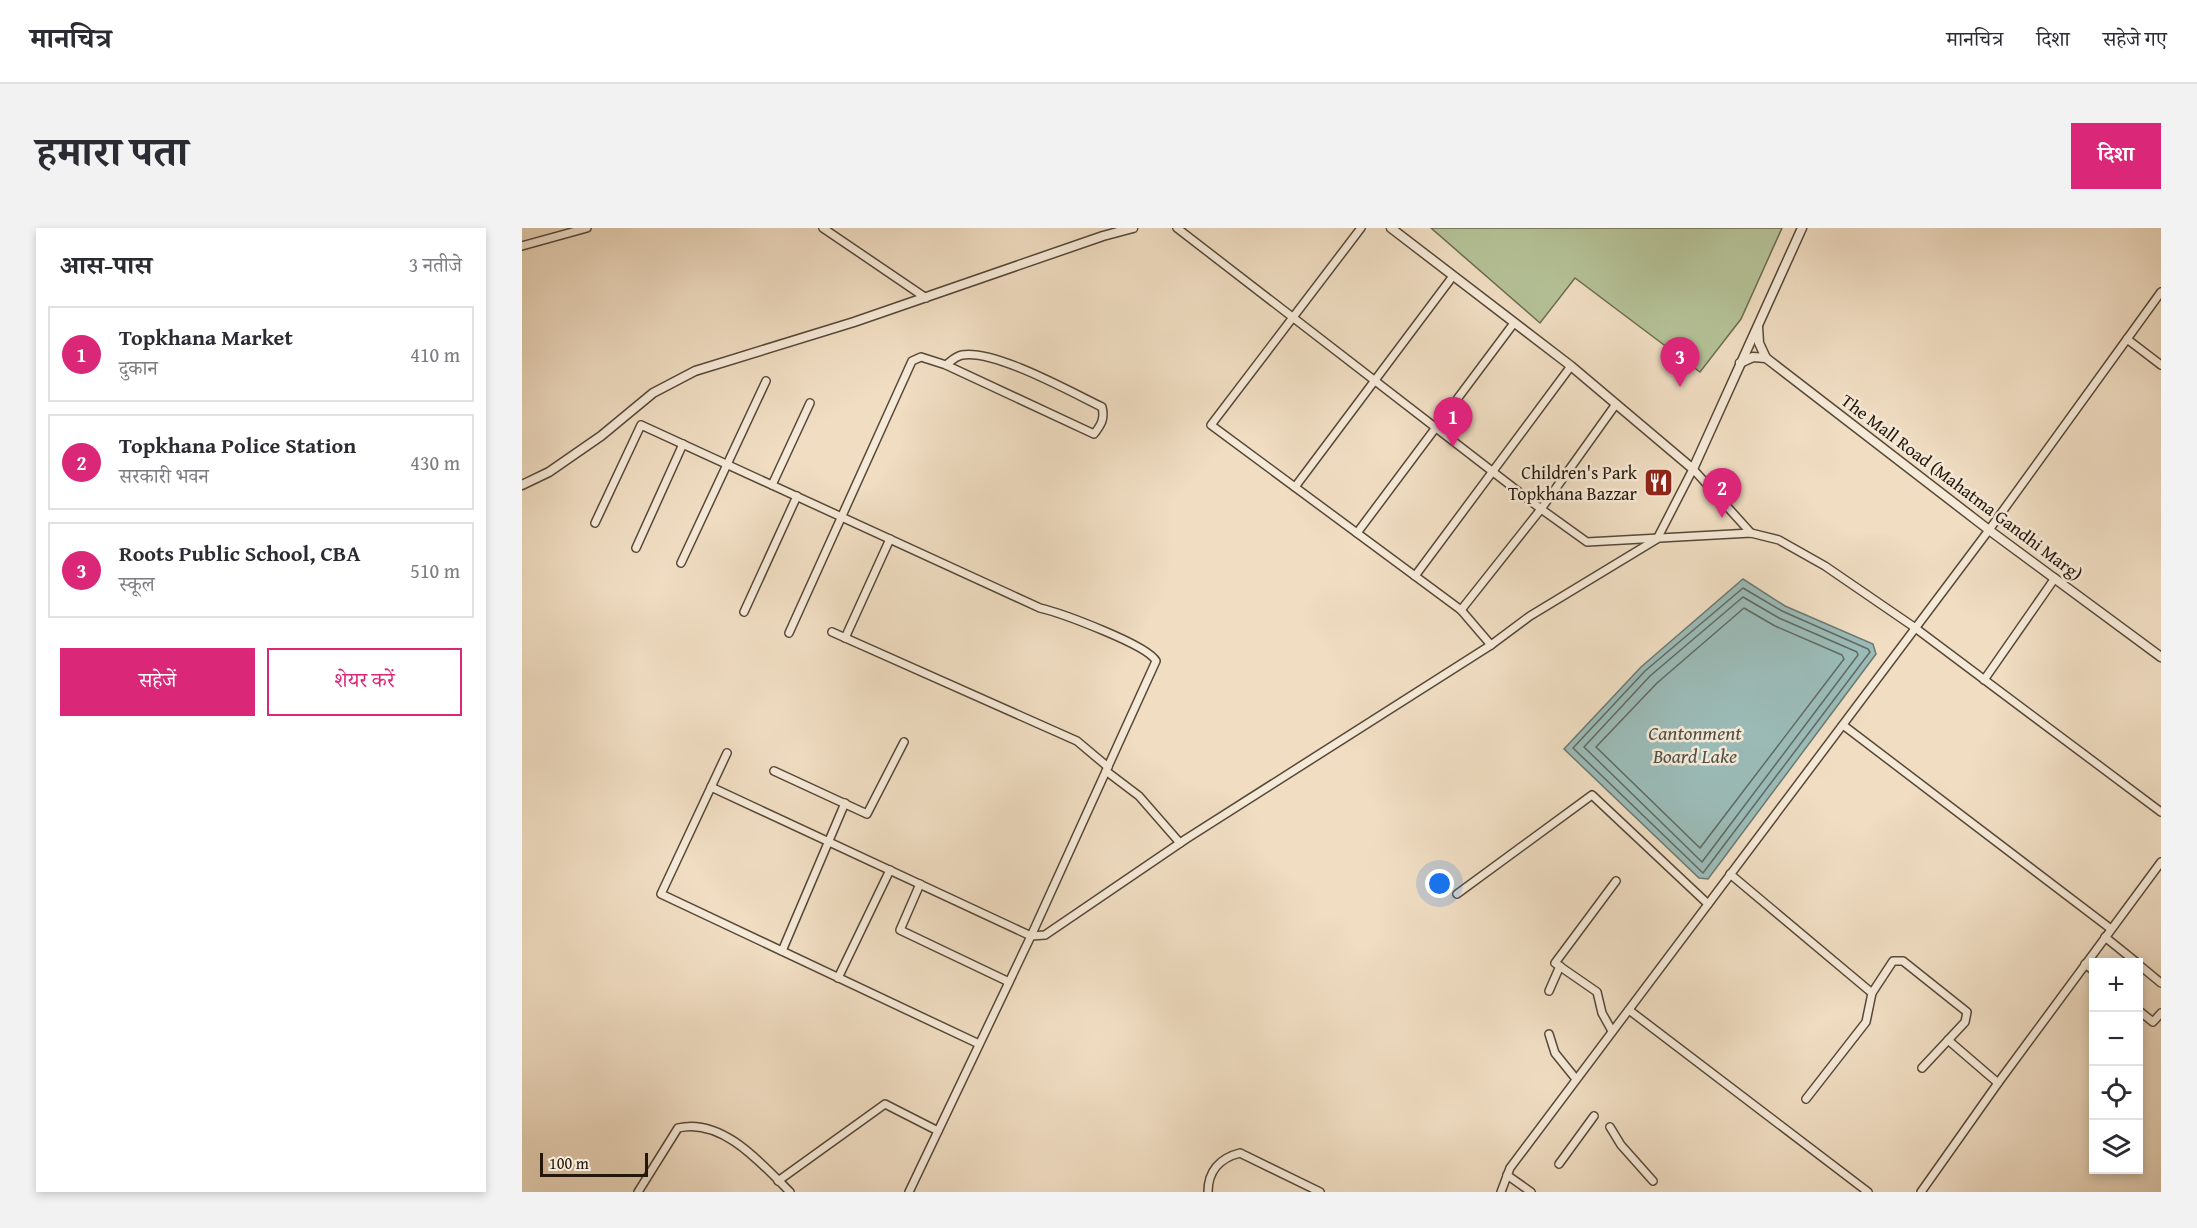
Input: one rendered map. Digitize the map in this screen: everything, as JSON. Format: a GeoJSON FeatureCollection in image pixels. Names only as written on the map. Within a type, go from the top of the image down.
{"type":"FeatureCollection","features":[{"type":"Feature","properties":{"kind":"street"},"geometry":{"type":"LineString","coordinates":[[522,246],[587,228]]}},
{"type":"Feature","properties":{"kind":"street"},"geometry":{"type":"LineString","coordinates":[[823,228],[926,298]]}},
{"type":"Feature","properties":{"kind":"street"},"geometry":{"type":"LineString","coordinates":[[522,485],[549,472],[601,436],[653,393],[695,371],[926,298],[1103,236],[1133,228]]}},
{"type":"Feature","properties":{"kind":"street"},"geometry":{"type":"LineString","coordinates":[[1177,228],[1587,542],[1751,533],[1779,540],[1825,566],[1914,627],[2161,813]]}},
{"type":"Feature","properties":{"kind":"street"},"geometry":{"type":"LineString","coordinates":[[1361,228],[1211,425],[1461,610],[1491,645]]}},
{"type":"Feature","properties":{"kind":"street"},"geometry":{"type":"LineString","coordinates":[[1391,228],[1571,366],[1694,470],[1751,533]]}},
{"type":"Feature","properties":{"kind":"street"},"geometry":{"type":"LineString","coordinates":[[711,787],[1031,936],[1045,935],[1180,843],[1491,645],[1530,616],[1657,538],[1694,470],[1802,228]]}},
{"type":"Feature","properties":{"kind":"street"},"geometry":{"type":"LineString","coordinates":[[1295,487],[1453,276]]}},
{"type":"Feature","properties":{"kind":"street"},"geometry":{"type":"LineString","coordinates":[[1501,1192],[1507,1175],[1576,1079],[1989,530],[2161,292]]}},
{"type":"Feature","properties":{"kind":"street"},"geometry":{"type":"LineString","coordinates":[[1357,533],[1514,323]]}},
{"type":"Feature","properties":{"kind":"street"},"geometry":{"type":"LineString","coordinates":[[1740,363],[1753,357],[1766,358],[1759,343],[1758,324]]}},
{"type":"Feature","properties":{"kind":"street"},"geometry":{"type":"LineString","coordinates":[[2127,339],[2161,365]]}},
{"type":"Feature","properties":{"kind":"street"},"geometry":{"type":"LineString","coordinates":[[789,633],[912,361],[921,357],[946,364],[1094,434],[1101,425],[1104,416],[1102,407],[1006,362],[973,354],[959,355],[946,364]]}},
{"type":"Feature","properties":{"kind":"street","name":"The Mall Road (Mahatma Gandhi Marg)"},"geometry":{"type":"LineString","coordinates":[[1766,358],[1989,530],[2161,657]]}},
{"type":"Feature","properties":{"kind":"street"},"geometry":{"type":"LineString","coordinates":[[1415,576],[1571,366]]}},
{"type":"Feature","properties":{"kind":"street"},"geometry":{"type":"LineString","coordinates":[[681,562],[766,381]]}},
{"type":"Feature","properties":{"kind":"street"},"geometry":{"type":"LineString","coordinates":[[772,485],[810,403]]}},
{"type":"Feature","properties":{"kind":"street"},"geometry":{"type":"LineString","coordinates":[[1461,610],[1541,509],[1616,404]]}},
{"type":"Feature","properties":{"kind":"street"},"geometry":{"type":"LineString","coordinates":[[595,523],[641,425],[1040,608],[1062,613],[1154,656],[1156,661],[1031,936],[909,1192]]}},
{"type":"Feature","properties":{"kind":"street"},"geometry":{"type":"LineString","coordinates":[[636,548],[683,444]]}},
{"type":"Feature","properties":{"kind":"street"},"geometry":{"type":"LineString","coordinates":[[744,612],[797,496]]}},
{"type":"Feature","properties":{"kind":"street"},"geometry":{"type":"LineString","coordinates":[[845,638],[890,539]]}},
{"type":"Feature","properties":{"kind":"street"},"geometry":{"type":"LineString","coordinates":[[1984,680],[2055,578]]}},
{"type":"Feature","properties":{"kind":"street"},"geometry":{"type":"LineString","coordinates":[[832,632],[1077,741],[1139,796],[1180,843]]}},
{"type":"Feature","properties":{"kind":"street"},"geometry":{"type":"LineString","coordinates":[[1843,725],[2111,929]]}},
{"type":"Feature","properties":{"kind":"street"},"geometry":{"type":"LineString","coordinates":[[774,771],[867,814],[904,742]]}},
{"type":"Feature","properties":{"kind":"street"},"geometry":{"type":"LineString","coordinates":[[727,753],[661,894],[980,1044]]}},
{"type":"Feature","properties":{"kind":"street"},"geometry":{"type":"LineString","coordinates":[[1457,894],[1592,795],[1708,904]]}},
{"type":"Feature","properties":{"kind":"street"},"geometry":{"type":"LineString","coordinates":[[782,951],[845,803]]}},
{"type":"Feature","properties":{"kind":"street"},"geometry":{"type":"LineString","coordinates":[[1921,1192],[1998,1083],[2161,862]]}},
{"type":"Feature","properties":{"kind":"street"},"geometry":{"type":"LineString","coordinates":[[838,978],[890,870]]}},
{"type":"Feature","properties":{"kind":"street"},"geometry":{"type":"LineString","coordinates":[[1730,874],[1872,993]]}},
{"type":"Feature","properties":{"kind":"street"},"geometry":{"type":"LineString","coordinates":[[1612,1031],[1602,1013],[1597,992],[1555,963],[1616,881]]}},
{"type":"Feature","properties":{"kind":"street"},"geometry":{"type":"LineString","coordinates":[[920,885],[900,930],[1009,982]]}},
{"type":"Feature","properties":{"kind":"street"},"geometry":{"type":"LineString","coordinates":[[2105,937],[2131,958]]}},
{"type":"Feature","properties":{"kind":"street"},"geometry":{"type":"LineString","coordinates":[[1806,1099],[1866,1022],[1872,993],[1893,961],[1903,961],[1967,1012],[1965,1022],[1922,1068]]}},
{"type":"Feature","properties":{"kind":"street"},"geometry":{"type":"LineString","coordinates":[[2085,964],[2089,967]]}},
{"type":"Feature","properties":{"kind":"street"},"geometry":{"type":"LineString","coordinates":[[1549,991],[1560,966]]}},
{"type":"Feature","properties":{"kind":"street"},"geometry":{"type":"LineString","coordinates":[[2143,968],[2161,982]]}},
{"type":"Feature","properties":{"kind":"street"},"geometry":{"type":"LineString","coordinates":[[1629,1010],[1868,1192]]}},
{"type":"Feature","properties":{"kind":"street"},"geometry":{"type":"LineString","coordinates":[[2141,1012],[2152,1022],[2161,1013]]}},
{"type":"Feature","properties":{"kind":"street"},"geometry":{"type":"LineString","coordinates":[[1549,1034],[1555,1053],[1576,1079]]}},
{"type":"Feature","properties":{"kind":"street"},"geometry":{"type":"LineString","coordinates":[[1948,1040],[1998,1083]]}},
{"type":"Feature","properties":{"kind":"street"},"geometry":{"type":"LineString","coordinates":[[778,1180],[885,1104],[938,1131]]}},
{"type":"Feature","properties":{"kind":"street"},"geometry":{"type":"LineString","coordinates":[[1559,1164],[1594,1116]]}},
{"type":"Feature","properties":{"kind":"street"},"geometry":{"type":"LineString","coordinates":[[638,1192],[678,1128],[693,1124],[722,1135],[749,1152],[790,1192]]}},
{"type":"Feature","properties":{"kind":"street"},"geometry":{"type":"LineString","coordinates":[[1610,1127],[1621,1144],[1653,1181]]}},
{"type":"Feature","properties":{"kind":"street"},"geometry":{"type":"LineString","coordinates":[[1208,1192],[1208,1181],[1215,1166],[1228,1156],[1240,1153],[1320,1192]]}},
{"type":"Feature","properties":{"kind":"street"},"geometry":{"type":"LineString","coordinates":[[1507,1175],[1531,1192]]}},
{"type":"Feature","properties":{"kind":"green space"},"geometry":{"type":"Polygon","coordinates":[[[1431,228],[1782,228],[1741,319],[1700,372],[1575,278],[1540,323],[1431,228]]]}},
{"type":"Feature","properties":{"kind":"water","name":"Cantonment Board Lake"},"geometry":{"type":"Polygon","coordinates":[[[1743,579],[1785,606],[1873,644],[1876,654],[1708,879],[1699,878],[1564,749],[1641,667],[1743,579]]]}},
{"type":"Feature","properties":{"kind":"place","name":"Roots Public School, CBA"},"geometry":{"type":"Point","coordinates":[1680,387]}},
{"type":"Feature","properties":{"kind":"place","name":"Topkhana Market"},"geometry":{"type":"Point","coordinates":[1453,447]}},
{"type":"Feature","properties":{"kind":"place","name":"Children's Park Topkhana Bazzar"},"geometry":{"type":"Point","coordinates":[1658,482]}},
{"type":"Feature","properties":{"kind":"place","name":"Topkhana Police Station"},"geometry":{"type":"Point","coordinates":[1722,518]}}]}
